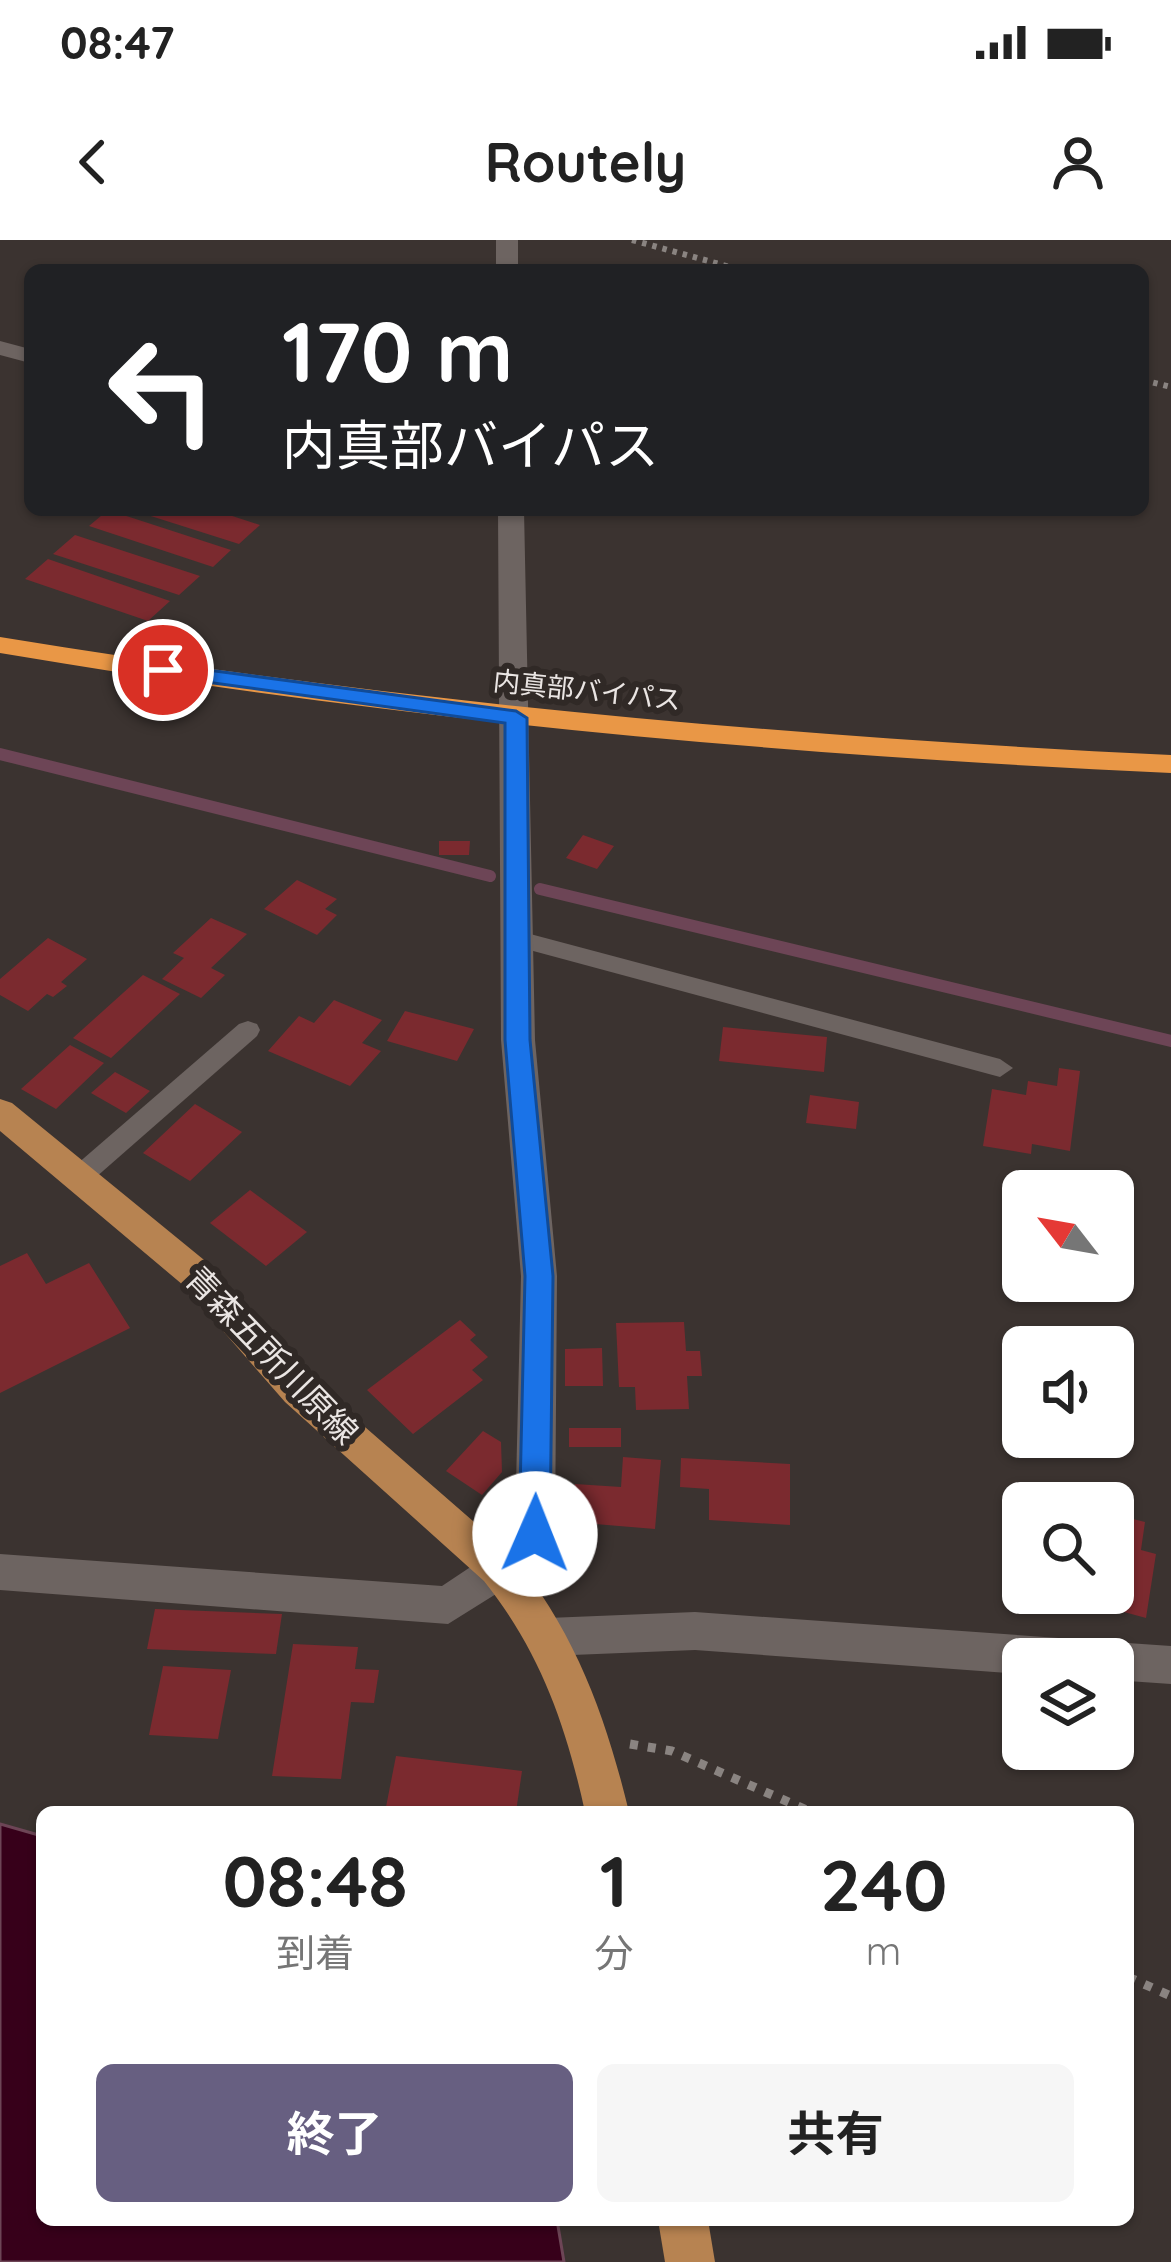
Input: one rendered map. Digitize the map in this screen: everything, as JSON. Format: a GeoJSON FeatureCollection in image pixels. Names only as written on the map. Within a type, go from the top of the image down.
{"type":"FeatureCollection","features":[{"type":"Feature","properties":{"kind":"highway","name":"内真部バイパス"},"geometry":{"type":"LineString","coordinates":[[0,645],[516,718],[922,754],[1171,764]]}},
{"type":"Feature","properties":{"kind":"main road","name":"青森五所川原線"},"geometry":{"type":"LineString","coordinates":[[0,1112],[168,1249],[225,1304],[297,1390],[439,1513],[498,1571],[548,1637],[606,1806]]}},
{"type":"Feature","properties":{"kind":"main road"},"geometry":{"type":"LineString","coordinates":[[684,2226],[690,2262]]}},
{"type":"Feature","properties":{"kind":"street"},"geometry":{"type":"LineString","coordinates":[[0,1572],[448,1605],[498,1571],[535,1534],[539,1276],[518,1040],[512,516]]}},
{"type":"Feature","properties":{"kind":"street"},"geometry":{"type":"LineString","coordinates":[[548,1637],[695,1631],[1002,1653]]}},
{"type":"Feature","properties":{"kind":"street"},"geometry":{"type":"LineString","coordinates":[[1134,1662],[1171,1665]]}},
{"type":"Feature","properties":{"kind":"lane"},"geometry":{"type":"LineString","coordinates":[[518,939],[1000,1067]]}},
{"type":"Feature","properties":{"kind":"lane"},"geometry":{"type":"LineString","coordinates":[[78,1178],[248,1030]]}},
{"type":"Feature","properties":{"kind":"path"},"geometry":{"type":"LineString","coordinates":[[632,240],[719,264]]}},
{"type":"Feature","properties":{"kind":"path"},"geometry":{"type":"LineString","coordinates":[[586,1737],[672,1750],[798,1806]]}},
{"type":"Feature","properties":{"kind":"path"},"geometry":{"type":"LineString","coordinates":[[1134,1979],[1171,1996]]}},
{"type":"Feature","properties":{"kind":"shaded area"},"geometry":{"type":"Polygon","coordinates":[[[0,1824],[36,1834],[36,2226],[558,2226],[564,2262],[0,2262],[0,1824]]]}},
{"type":"Feature","properties":{"kind":"building"},"geometry":{"type":"Polygon","coordinates":[[[101,516],[126,516],[231,550],[213,567],[89,526],[101,516]]]}},
{"type":"Feature","properties":{"kind":"building"},"geometry":{"type":"Polygon","coordinates":[[[151,516],[232,516],[260,525],[239,544],[151,516]]]}},
{"type":"Feature","properties":{"kind":"building"},"geometry":{"type":"Polygon","coordinates":[[[75,535],[200,576],[179,595],[53,554],[75,535]]]}},
{"type":"Feature","properties":{"kind":"building"},"geometry":{"type":"Polygon","coordinates":[[[48,559],[170,601],[148,621],[25,579],[48,559]]]}},
{"type":"Feature","properties":{"kind":"building"},"geometry":{"type":"Polygon","coordinates":[[[583,835],[614,846],[597,869],[566,858],[583,835]]]}},
{"type":"Feature","properties":{"kind":"building"},"geometry":{"type":"Polygon","coordinates":[[[439,841],[470,841],[469,855],[439,855],[439,841]]]}},
{"type":"Feature","properties":{"kind":"building"},"geometry":{"type":"Polygon","coordinates":[[[297,880],[337,899],[325,909],[337,915],[317,935],[264,909],[297,880]]]}},
{"type":"Feature","properties":{"kind":"building"},"geometry":{"type":"Polygon","coordinates":[[[211,918],[247,934],[211,968],[225,975],[201,998],[162,979],[184,958],[173,953],[211,918]]]}},
{"type":"Feature","properties":{"kind":"building"},"geometry":{"type":"Polygon","coordinates":[[[48,938],[87,959],[61,982],[67,986],[53,997],[47,994],[28,1011],[0,995],[0,979],[48,938]]]}},
{"type":"Feature","properties":{"kind":"building"},"geometry":{"type":"Polygon","coordinates":[[[143,975],[180,994],[111,1058],[73,1038],[143,975]]]}},
{"type":"Feature","properties":{"kind":"building"},"geometry":{"type":"Polygon","coordinates":[[[334,1000],[382,1020],[362,1043],[381,1051],[350,1086],[268,1051],[299,1016],[314,1023],[334,1000]]]}},
{"type":"Feature","properties":{"kind":"building"},"geometry":{"type":"Polygon","coordinates":[[[405,1011],[474,1029],[457,1061],[387,1041],[405,1011]]]}},
{"type":"Feature","properties":{"kind":"building"},"geometry":{"type":"Polygon","coordinates":[[[723,1027],[827,1037],[824,1072],[719,1061],[723,1027]]]}},
{"type":"Feature","properties":{"kind":"building"},"geometry":{"type":"Polygon","coordinates":[[[70,1045],[104,1063],[56,1109],[21,1089],[70,1045]]]}},
{"type":"Feature","properties":{"kind":"building"},"geometry":{"type":"Polygon","coordinates":[[[1059,1068],[1080,1071],[1070,1151],[1032,1144],[1031,1154],[983,1146],[992,1089],[1026,1095],[1028,1081],[1057,1086],[1059,1068]]]}},
{"type":"Feature","properties":{"kind":"building"},"geometry":{"type":"Polygon","coordinates":[[[115,1072],[150,1091],[126,1113],[91,1093],[115,1072]]]}},
{"type":"Feature","properties":{"kind":"building"},"geometry":{"type":"Polygon","coordinates":[[[810,1095],[859,1102],[856,1129],[806,1123],[810,1095]]]}},
{"type":"Feature","properties":{"kind":"building"},"geometry":{"type":"Polygon","coordinates":[[[195,1104],[242,1132],[190,1181],[143,1153],[195,1104]]]}},
{"type":"Feature","properties":{"kind":"building"},"geometry":{"type":"Polygon","coordinates":[[[250,1190],[307,1232],[266,1266],[210,1223],[250,1190]]]}},
{"type":"Feature","properties":{"kind":"building"},"geometry":{"type":"Polygon","coordinates":[[[27,1253],[46,1284],[89,1263],[130,1328],[0,1393],[0,1266],[27,1253]]]}},
{"type":"Feature","properties":{"kind":"building"},"geometry":{"type":"Polygon","coordinates":[[[460,1320],[476,1335],[470,1340],[488,1357],[472,1370],[483,1380],[413,1434],[367,1390],[460,1320]]]}},
{"type":"Feature","properties":{"kind":"building"},"geometry":{"type":"Polygon","coordinates":[[[684,1322],[686,1351],[700,1351],[702,1376],[687,1376],[689,1409],[636,1410],[635,1387],[619,1387],[616,1323],[684,1322]]]}},
{"type":"Feature","properties":{"kind":"building"},"geometry":{"type":"Polygon","coordinates":[[[602,1348],[603,1386],[565,1386],[565,1349],[602,1348]]]}},
{"type":"Feature","properties":{"kind":"building"},"geometry":{"type":"Polygon","coordinates":[[[569,1428],[621,1428],[621,1447],[569,1447],[569,1428]]]}},
{"type":"Feature","properties":{"kind":"building"},"geometry":{"type":"Polygon","coordinates":[[[483,1431],[501,1442],[502,1472],[482,1495],[446,1471],[483,1431]]]}},
{"type":"Feature","properties":{"kind":"building"},"geometry":{"type":"Polygon","coordinates":[[[623,1457],[661,1460],[655,1529],[571,1522],[575,1484],[621,1487],[623,1457]]]}},
{"type":"Feature","properties":{"kind":"building"},"geometry":{"type":"Polygon","coordinates":[[[681,1458],[790,1464],[790,1525],[709,1520],[709,1489],[680,1487],[681,1458]]]}},
{"type":"Feature","properties":{"kind":"building"},"geometry":{"type":"Polygon","coordinates":[[[1134,1519],[1145,1522],[1141,1550],[1156,1554],[1146,1618],[1131,1614],[1134,1519]]]}},
{"type":"Feature","properties":{"kind":"building"},"geometry":{"type":"Polygon","coordinates":[[[155,1609],[282,1614],[276,1654],[147,1649],[155,1609]]]}},
{"type":"Feature","properties":{"kind":"building"},"geometry":{"type":"Polygon","coordinates":[[[293,1644],[358,1647],[355,1669],[379,1670],[374,1703],[351,1702],[341,1779],[272,1776],[293,1644]]]}},
{"type":"Feature","properties":{"kind":"building"},"geometry":{"type":"Polygon","coordinates":[[[163,1666],[231,1670],[218,1739],[149,1735],[163,1666]]]}},
{"type":"Feature","properties":{"kind":"building"},"geometry":{"type":"Polygon","coordinates":[[[396,1756],[522,1771],[517,1806],[386,1806],[396,1756]]]}},
{"type":"Feature","properties":{"kind":"waterway"},"geometry":{"type":"LineString","coordinates":[[0,754],[490,876]]}},
{"type":"Feature","properties":{"kind":"waterway"},"geometry":{"type":"LineString","coordinates":[[540,889],[1171,1041]]}},
{"type":"Feature","properties":{"kind":"route"},"geometry":{"type":"LineString","coordinates":[[163,670],[516,718],[518,1040],[539,1276],[535,1534]]}}]}
